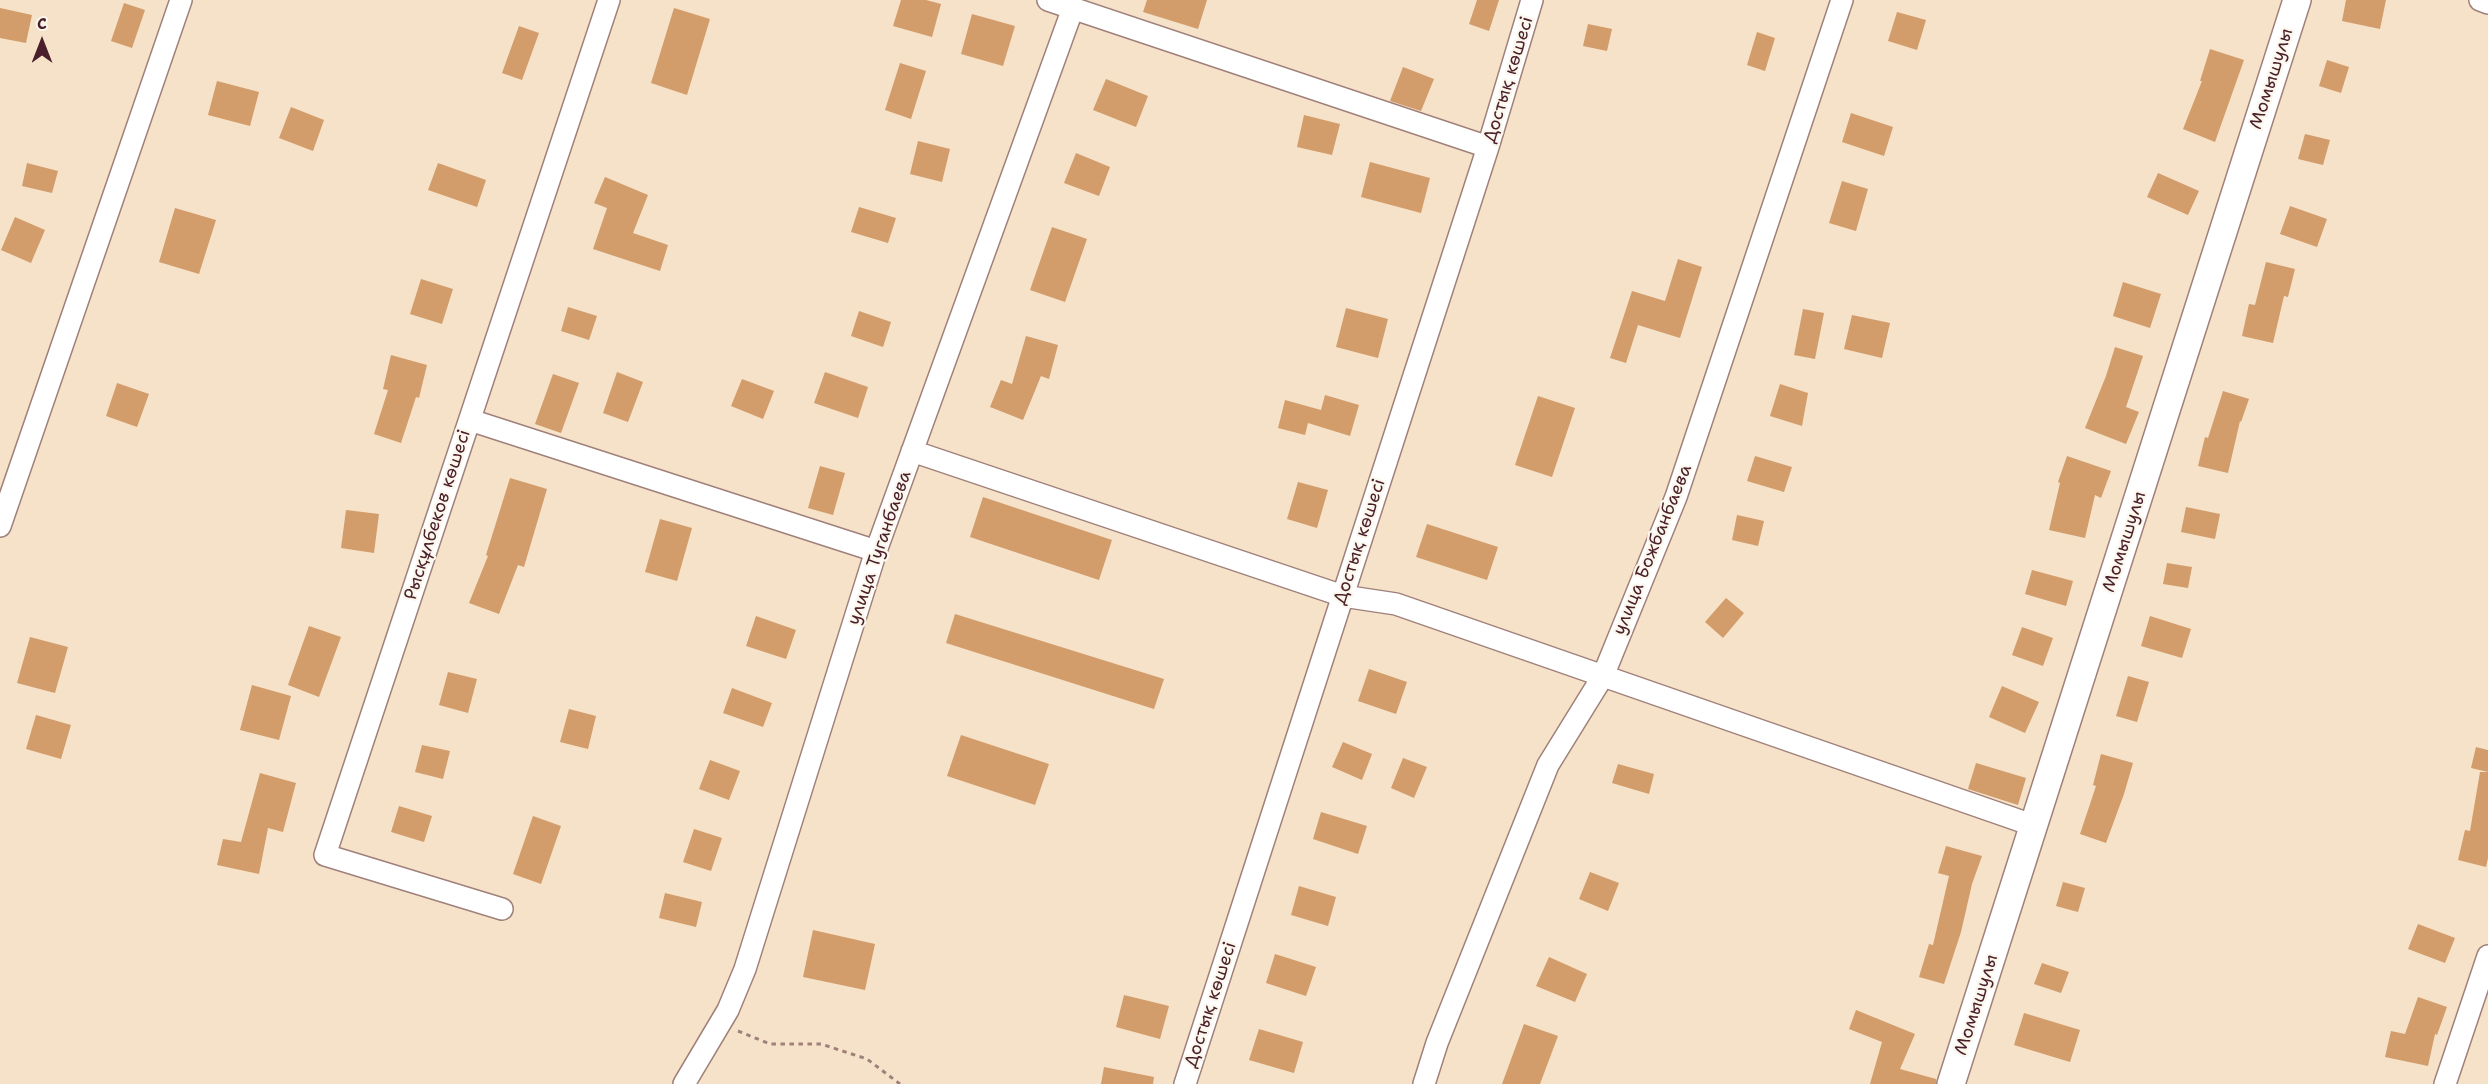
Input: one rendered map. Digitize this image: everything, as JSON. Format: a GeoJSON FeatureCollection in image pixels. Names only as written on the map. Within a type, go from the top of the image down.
{"type":"FeatureCollection","features":[{"type":"Feature","properties":{"kind":"street","name":"Рысқұлбеков көшесі"},"geometry":{"type":"LineString","coordinates":[[502,909],[325,855],[609,0]]}},
{"type":"Feature","properties":{"kind":"street"},"geometry":{"type":"LineString","coordinates":[[1048,0],[1488,147]]}},
{"type":"Feature","properties":{"kind":"street","name":"Достық көшесі"},"geometry":{"type":"LineString","coordinates":[[1185,1084],[1488,147],[1532,0]]}},
{"type":"Feature","properties":{"kind":"street","name":"улица Божбанбаева"},"geometry":{"type":"LineString","coordinates":[[1424,1084],[1437,1043],[1548,765],[1603,676],[1677,497],[1842,0]]}},
{"type":"Feature","properties":{"kind":"street","name":"Момышулы"},"geometry":{"type":"LineString","coordinates":[[1951,1084],[2297,0]]}},
{"type":"Feature","properties":{"kind":"street"},"geometry":{"type":"LineString","coordinates":[[2480,0],[2488,3]]}},
{"type":"Feature","properties":{"kind":"street"},"geometry":{"type":"LineString","coordinates":[[0,526],[173,2]]}},
{"type":"Feature","properties":{"kind":"street","name":"улица Туганбаева"},"geometry":{"type":"LineString","coordinates":[[684,1084],[720,1023],[745,969],[876,551],[1073,8]]}},
{"type":"Feature","properties":{"kind":"street"},"geometry":{"type":"LineString","coordinates":[[470,420],[876,551]]}},
{"type":"Feature","properties":{"kind":"street"},"geometry":{"type":"LineString","coordinates":[[912,452],[1343,596],[1396,604],[2035,826]]}},
{"type":"Feature","properties":{"kind":"street"},"geometry":{"type":"LineString","coordinates":[[2445,1084],[2488,956]]}},
{"type":"Feature","properties":{"kind":"path"},"geometry":{"type":"LineString","coordinates":[[720,1023],[770,1044],[821,1044],[867,1059],[900,1084]]}},
{"type":"Feature","properties":{"kind":"building"},"geometry":{"type":"Polygon","coordinates":[[[901,0],[926,0],[941,4],[932,37],[893,26],[901,0]]]}},
{"type":"Feature","properties":{"kind":"building"},"geometry":{"type":"Polygon","coordinates":[[[1147,0],[1207,0],[1198,29],[1143,12],[1147,0]]]}},
{"type":"Feature","properties":{"kind":"building"},"geometry":{"type":"Polygon","coordinates":[[[1477,0],[1499,0],[1489,31],[1469,24],[1477,0]]]}},
{"type":"Feature","properties":{"kind":"building"},"geometry":{"type":"Polygon","coordinates":[[[2346,0],[2386,0],[2380,29],[2342,21],[2346,0]]]}},
{"type":"Feature","properties":{"kind":"building"},"geometry":{"type":"Polygon","coordinates":[[[124,3],[145,10],[132,48],[111,41],[124,3]]]}},
{"type":"Feature","properties":{"kind":"building"},"geometry":{"type":"Polygon","coordinates":[[[0,8],[32,15],[26,43],[0,38],[0,8]]]}},
{"type":"Feature","properties":{"kind":"building"},"geometry":{"type":"Polygon","coordinates":[[[674,8],[710,19],[687,95],[651,83],[674,8]]]}},
{"type":"Feature","properties":{"kind":"building"},"geometry":{"type":"Polygon","coordinates":[[[1897,12],[1926,20],[1917,50],[1888,41],[1897,12]]]}},
{"type":"Feature","properties":{"kind":"building"},"geometry":{"type":"Polygon","coordinates":[[[972,14],[1015,26],[1003,66],[961,54],[972,14]]]}},
{"type":"Feature","properties":{"kind":"building"},"geometry":{"type":"Polygon","coordinates":[[[1588,24],[1612,29],[1607,51],[1583,46],[1588,24]]]}},
{"type":"Feature","properties":{"kind":"building"},"geometry":{"type":"Polygon","coordinates":[[[519,26],[539,33],[522,80],[502,73],[519,26]]]}},
{"type":"Feature","properties":{"kind":"building"},"geometry":{"type":"Polygon","coordinates":[[[1757,32],[1775,38],[1765,71],[1747,65],[1757,32]]]}},
{"type":"Feature","properties":{"kind":"building"},"geometry":{"type":"Polygon","coordinates":[[[2210,49],[2244,60],[2215,142],[2183,129],[2202,81],[2200,81],[2210,49]]]}},
{"type":"Feature","properties":{"kind":"building"},"geometry":{"type":"Polygon","coordinates":[[[2327,60],[2349,67],[2341,93],[2319,86],[2327,60]]]}},
{"type":"Feature","properties":{"kind":"building"},"geometry":{"type":"Polygon","coordinates":[[[900,63],[926,71],[911,119],[885,110],[900,63]]]}},
{"type":"Feature","properties":{"kind":"building"},"geometry":{"type":"Polygon","coordinates":[[[1403,67],[1434,79],[1421,111],[1390,101],[1403,67]]]}},
{"type":"Feature","properties":{"kind":"building"},"geometry":{"type":"Polygon","coordinates":[[[1106,79],[1148,96],[1136,127],[1093,110],[1106,79]]]}},
{"type":"Feature","properties":{"kind":"building"},"geometry":{"type":"Polygon","coordinates":[[[217,81],[259,92],[250,126],[208,115],[217,81]]]}},
{"type":"Feature","properties":{"kind":"building"},"geometry":{"type":"Polygon","coordinates":[[[291,107],[324,120],[313,151],[279,138],[291,107]]]}},
{"type":"Feature","properties":{"kind":"building"},"geometry":{"type":"Polygon","coordinates":[[[1851,113],[1893,127],[1884,156],[1842,142],[1851,113]]]}},
{"type":"Feature","properties":{"kind":"building"},"geometry":{"type":"Polygon","coordinates":[[[1304,115],[1340,124],[1332,155],[1297,147],[1304,115]]]}},
{"type":"Feature","properties":{"kind":"building"},"geometry":{"type":"Polygon","coordinates":[[[2305,134],[2330,140],[2323,165],[2298,159],[2305,134]]]}},
{"type":"Feature","properties":{"kind":"building"},"geometry":{"type":"Polygon","coordinates":[[[918,141],[950,149],[942,182],[910,174],[918,141]]]}},
{"type":"Feature","properties":{"kind":"building"},"geometry":{"type":"Polygon","coordinates":[[[1076,153],[1110,167],[1099,196],[1064,183],[1076,153]]]}},
{"type":"Feature","properties":{"kind":"building"},"geometry":{"type":"Polygon","coordinates":[[[1370,162],[1430,178],[1421,213],[1361,197],[1370,162]]]}},
{"type":"Feature","properties":{"kind":"building"},"geometry":{"type":"Polygon","coordinates":[[[27,163],[58,171],[52,193],[22,186],[27,163]]]}},
{"type":"Feature","properties":{"kind":"building"},"geometry":{"type":"Polygon","coordinates":[[[438,163],[486,180],[477,207],[428,190],[438,163]]]}},
{"type":"Feature","properties":{"kind":"building"},"geometry":{"type":"Polygon","coordinates":[[[2158,173],[2199,191],[2188,215],[2147,197],[2158,173]]]}},
{"type":"Feature","properties":{"kind":"building"},"geometry":{"type":"Polygon","coordinates":[[[605,177],[648,195],[633,233],[668,245],[660,271],[593,249],[607,208],[594,203],[605,177]]]}},
{"type":"Feature","properties":{"kind":"building"},"geometry":{"type":"Polygon","coordinates":[[[1842,181],[1868,189],[1856,231],[1829,223],[1842,181]]]}},
{"type":"Feature","properties":{"kind":"building"},"geometry":{"type":"Polygon","coordinates":[[[2290,206],[2327,219],[2317,247],[2280,234],[2290,206]]]}},
{"type":"Feature","properties":{"kind":"building"},"geometry":{"type":"Polygon","coordinates":[[[859,207],[896,218],[888,243],[851,232],[859,207]]]}},
{"type":"Feature","properties":{"kind":"building"},"geometry":{"type":"Polygon","coordinates":[[[175,208],[216,220],[199,274],[159,262],[175,208]]]}},
{"type":"Feature","properties":{"kind":"building"},"geometry":{"type":"Polygon","coordinates":[[[15,217],[45,230],[31,263],[1,250],[15,217]]]}},
{"type":"Feature","properties":{"kind":"building"},"geometry":{"type":"Polygon","coordinates":[[[1052,227],[1087,239],[1065,302],[1030,290],[1052,227]]]}},
{"type":"Feature","properties":{"kind":"building"},"geometry":{"type":"Polygon","coordinates":[[[1678,259],[1702,267],[1680,338],[1638,325],[1626,363],[1610,358],[1632,291],[1665,301],[1678,259]]]}},
{"type":"Feature","properties":{"kind":"building"},"geometry":{"type":"Polygon","coordinates":[[[2266,262],[2295,269],[2288,297],[2284,296],[2273,343],[2242,336],[2249,304],[2255,305],[2266,262]]]}},
{"type":"Feature","properties":{"kind":"building"},"geometry":{"type":"Polygon","coordinates":[[[421,279],[453,289],[442,324],[410,314],[421,279]]]}},
{"type":"Feature","properties":{"kind":"building"},"geometry":{"type":"Polygon","coordinates":[[[2123,282],[2161,294],[2150,328],[2113,316],[2123,282]]]}},
{"type":"Feature","properties":{"kind":"building"},"geometry":{"type":"Polygon","coordinates":[[[568,307],[597,316],[589,340],[561,331],[568,307]]]}},
{"type":"Feature","properties":{"kind":"building"},"geometry":{"type":"Polygon","coordinates":[[[1346,308],[1388,319],[1378,358],[1336,347],[1346,308]]]}},
{"type":"Feature","properties":{"kind":"building"},"geometry":{"type":"Polygon","coordinates":[[[1803,309],[1824,313],[1815,359],[1794,355],[1803,309]]]}},
{"type":"Feature","properties":{"kind":"building"},"geometry":{"type":"Polygon","coordinates":[[[859,311],[891,322],[883,347],[851,336],[859,311]]]}},
{"type":"Feature","properties":{"kind":"building"},"geometry":{"type":"Polygon","coordinates":[[[1852,315],[1890,323],[1882,358],[1844,349],[1852,315]]]}},
{"type":"Feature","properties":{"kind":"building"},"geometry":{"type":"Polygon","coordinates":[[[1026,336],[1058,345],[1049,379],[1041,376],[1023,420],[990,407],[1001,380],[1012,384],[1026,336]]]}},
{"type":"Feature","properties":{"kind":"building"},"geometry":{"type":"Polygon","coordinates":[[[2115,347],[2143,356],[2126,407],[2139,412],[2126,444],[2085,428],[2115,347]]]}},
{"type":"Feature","properties":{"kind":"building"},"geometry":{"type":"Polygon","coordinates":[[[391,355],[427,365],[419,398],[416,397],[401,443],[374,434],[388,390],[383,389],[391,355]]]}},
{"type":"Feature","properties":{"kind":"building"},"geometry":{"type":"Polygon","coordinates":[[[617,372],[643,382],[628,422],[603,413],[617,372]]]}},
{"type":"Feature","properties":{"kind":"building"},"geometry":{"type":"Polygon","coordinates":[[[825,372],[868,387],[858,418],[814,403],[825,372]]]}},
{"type":"Feature","properties":{"kind":"building"},"geometry":{"type":"Polygon","coordinates":[[[553,374],[579,383],[561,433],[535,424],[553,374]]]}},
{"type":"Feature","properties":{"kind":"building"},"geometry":{"type":"Polygon","coordinates":[[[742,379],[774,391],[763,419],[731,406],[742,379]]]}},
{"type":"Feature","properties":{"kind":"building"},"geometry":{"type":"Polygon","coordinates":[[[117,383],[149,394],[137,427],[106,416],[117,383]]]}},
{"type":"Feature","properties":{"kind":"building"},"geometry":{"type":"Polygon","coordinates":[[[1780,384],[1808,393],[1802,426],[1770,416],[1780,384]]]}},
{"type":"Feature","properties":{"kind":"building"},"geometry":{"type":"Polygon","coordinates":[[[2223,391],[2249,399],[2240,421],[2228,473],[2198,466],[2205,437],[2208,438],[2223,391]]]}},
{"type":"Feature","properties":{"kind":"building"},"geometry":{"type":"Polygon","coordinates":[[[1325,395],[1359,405],[1350,436],[1308,423],[1305,435],[1278,428],[1285,400],[1321,410],[1325,395]]]}},
{"type":"Feature","properties":{"kind":"building"},"geometry":{"type":"Polygon","coordinates":[[[1538,396],[1575,408],[1552,477],[1515,465],[1538,396]]]}},
{"type":"Feature","properties":{"kind":"building"},"geometry":{"type":"Polygon","coordinates":[[[1755,456],[1792,467],[1784,492],[1747,481],[1755,456]]]}},
{"type":"Feature","properties":{"kind":"building"},"geometry":{"type":"Polygon","coordinates":[[[2067,456],[2111,471],[2101,498],[2095,495],[2085,538],[2049,530],[2060,483],[2058,482],[2067,456]]]}},
{"type":"Feature","properties":{"kind":"building"},"geometry":{"type":"Polygon","coordinates":[[[820,466],[845,473],[833,515],[808,508],[820,466]]]}},
{"type":"Feature","properties":{"kind":"building"},"geometry":{"type":"Polygon","coordinates":[[[510,478],[547,489],[524,567],[518,565],[499,614],[469,603],[488,556],[486,555],[510,478]]]}},
{"type":"Feature","properties":{"kind":"building"},"geometry":{"type":"Polygon","coordinates":[[[1298,482],[1328,490],[1317,528],[1287,519],[1298,482]]]}},
{"type":"Feature","properties":{"kind":"building"},"geometry":{"type":"Polygon","coordinates":[[[983,497],[1112,540],[1099,580],[970,537],[983,497]]]}},
{"type":"Feature","properties":{"kind":"building"},"geometry":{"type":"Polygon","coordinates":[[[2186,507],[2220,514],[2215,539],[2181,532],[2186,507]]]}},
{"type":"Feature","properties":{"kind":"building"},"geometry":{"type":"Polygon","coordinates":[[[346,510],[379,514],[374,553],[341,548],[346,510]]]}},
{"type":"Feature","properties":{"kind":"building"},"geometry":{"type":"Polygon","coordinates":[[[1737,515],[1764,521],[1758,546],[1732,540],[1737,515]]]}},
{"type":"Feature","properties":{"kind":"building"},"geometry":{"type":"Polygon","coordinates":[[[660,519],[692,528],[677,581],[645,572],[660,519]]]}},
{"type":"Feature","properties":{"kind":"building"},"geometry":{"type":"Polygon","coordinates":[[[1427,524],[1498,547],[1487,580],[1416,557],[1427,524]]]}},
{"type":"Feature","properties":{"kind":"building"},"geometry":{"type":"Polygon","coordinates":[[[2167,563],[2192,567],[2188,588],[2163,584],[2167,563]]]}},
{"type":"Feature","properties":{"kind":"building"},"geometry":{"type":"Polygon","coordinates":[[[2032,570],[2073,581],[2066,606],[2025,594],[2032,570]]]}},
{"type":"Feature","properties":{"kind":"building"},"geometry":{"type":"Polygon","coordinates":[[[1726,598],[1744,613],[1723,638],[1705,622],[1726,598]]]}},
{"type":"Feature","properties":{"kind":"building"},"geometry":{"type":"Polygon","coordinates":[[[955,614],[1164,679],[1154,709],[946,643],[955,614]]]}},
{"type":"Feature","properties":{"kind":"building"},"geometry":{"type":"Polygon","coordinates":[[[756,616],[796,630],[786,659],[746,646],[756,616]]]}},
{"type":"Feature","properties":{"kind":"building"},"geometry":{"type":"Polygon","coordinates":[[[2150,616],[2191,629],[2182,658],[2141,646],[2150,616]]]}},
{"type":"Feature","properties":{"kind":"building"},"geometry":{"type":"Polygon","coordinates":[[[309,626],[341,637],[319,697],[288,685],[309,626]]]}},
{"type":"Feature","properties":{"kind":"building"},"geometry":{"type":"Polygon","coordinates":[[[2022,627],[2053,638],[2043,666],[2012,655],[2022,627]]]}},
{"type":"Feature","properties":{"kind":"building"},"geometry":{"type":"Polygon","coordinates":[[[30,637],[68,647],[55,693],[17,683],[30,637]]]}},
{"type":"Feature","properties":{"kind":"building"},"geometry":{"type":"Polygon","coordinates":[[[1369,669],[1407,682],[1396,714],[1358,701],[1369,669]]]}},
{"type":"Feature","properties":{"kind":"building"},"geometry":{"type":"Polygon","coordinates":[[[448,672],[477,679],[468,713],[439,705],[448,672]]]}},
{"type":"Feature","properties":{"kind":"building"},"geometry":{"type":"Polygon","coordinates":[[[2128,676],[2149,682],[2137,722],[2116,716],[2128,676]]]}},
{"type":"Feature","properties":{"kind":"building"},"geometry":{"type":"Polygon","coordinates":[[[252,685],[291,696],[279,740],[240,730],[252,685]]]}},
{"type":"Feature","properties":{"kind":"building"},"geometry":{"type":"Polygon","coordinates":[[[2002,686],[2039,702],[2025,733],[1989,717],[2002,686]]]}},
{"type":"Feature","properties":{"kind":"building"},"geometry":{"type":"Polygon","coordinates":[[[732,688],[772,703],[763,727],[723,713],[732,688]]]}},
{"type":"Feature","properties":{"kind":"building"},"geometry":{"type":"Polygon","coordinates":[[[569,709],[596,716],[588,749],[560,742],[569,709]]]}},
{"type":"Feature","properties":{"kind":"building"},"geometry":{"type":"Polygon","coordinates":[[[36,715],[71,725],[61,759],[26,749],[36,715]]]}},
{"type":"Feature","properties":{"kind":"building"},"geometry":{"type":"Polygon","coordinates":[[[961,735],[1049,764],[1035,805],[947,776],[961,735]]]}},
{"type":"Feature","properties":{"kind":"building"},"geometry":{"type":"Polygon","coordinates":[[[1343,742],[1372,754],[1362,780],[1332,767],[1343,742]]]}},
{"type":"Feature","properties":{"kind":"building"},"geometry":{"type":"Polygon","coordinates":[[[422,745],[450,751],[443,779],[415,772],[422,745]]]}},
{"type":"Feature","properties":{"kind":"building"},"geometry":{"type":"Polygon","coordinates":[[[2476,747],[2488,750],[2488,772],[2471,768],[2476,747]]]}},
{"type":"Feature","properties":{"kind":"building"},"geometry":{"type":"Polygon","coordinates":[[[2101,754],[2133,763],[2106,843],[2080,834],[2096,786],[2093,785],[2101,754]]]}},
{"type":"Feature","properties":{"kind":"building"},"geometry":{"type":"Polygon","coordinates":[[[1403,758],[1427,767],[1414,798],[1391,788],[1403,758]]]}},
{"type":"Feature","properties":{"kind":"building"},"geometry":{"type":"Polygon","coordinates":[[[710,760],[740,771],[729,800],[699,789],[710,760]]]}},
{"type":"Feature","properties":{"kind":"building"},"geometry":{"type":"Polygon","coordinates":[[[1976,763],[2026,778],[2018,805],[1968,789],[1976,763]]]}},
{"type":"Feature","properties":{"kind":"building"},"geometry":{"type":"Polygon","coordinates":[[[1618,764],[1654,774],[1649,794],[1612,783],[1618,764]]]}},
{"type":"Feature","properties":{"kind":"building"},"geometry":{"type":"Polygon","coordinates":[[[2480,772],[2488,772],[2488,858],[2486,867],[2458,860],[2465,830],[2470,831],[2480,772]]]}},
{"type":"Feature","properties":{"kind":"building"},"geometry":{"type":"Polygon","coordinates":[[[260,773],[296,783],[283,832],[268,828],[259,874],[217,865],[223,839],[241,842],[260,773]]]}},
{"type":"Feature","properties":{"kind":"building"},"geometry":{"type":"Polygon","coordinates":[[[399,806],[432,816],[424,842],[391,832],[399,806]]]}},
{"type":"Feature","properties":{"kind":"building"},"geometry":{"type":"Polygon","coordinates":[[[1321,812],[1367,826],[1358,854],[1313,839],[1321,812]]]}},
{"type":"Feature","properties":{"kind":"building"},"geometry":{"type":"Polygon","coordinates":[[[533,816],[561,826],[541,884],[513,874],[533,816]]]}},
{"type":"Feature","properties":{"kind":"building"},"geometry":{"type":"Polygon","coordinates":[[[694,829],[722,838],[711,871],[683,862],[694,829]]]}},
{"type":"Feature","properties":{"kind":"building"},"geometry":{"type":"Polygon","coordinates":[[[1946,846],[1982,856],[1944,984],[1919,977],[1929,944],[1933,945],[1949,876],[1938,873],[1946,846]]]}},
{"type":"Feature","properties":{"kind":"building"},"geometry":{"type":"Polygon","coordinates":[[[1590,872],[1619,883],[1608,911],[1579,899],[1590,872]]]}},
{"type":"Feature","properties":{"kind":"building"},"geometry":{"type":"Polygon","coordinates":[[[2063,882],[2085,888],[2078,912],[2056,906],[2063,882]]]}},
{"type":"Feature","properties":{"kind":"building"},"geometry":{"type":"Polygon","coordinates":[[[1299,886],[1336,897],[1328,926],[1291,915],[1299,886]]]}},
{"type":"Feature","properties":{"kind":"building"},"geometry":{"type":"Polygon","coordinates":[[[665,893],[702,902],[696,927],[659,918],[665,893]]]}},
{"type":"Feature","properties":{"kind":"building"},"geometry":{"type":"Polygon","coordinates":[[[2418,924],[2455,938],[2445,963],[2408,949],[2418,924]]]}},
{"type":"Feature","properties":{"kind":"building"},"geometry":{"type":"Polygon","coordinates":[[[813,930],[875,944],[865,990],[803,977],[813,930]]]}},
{"type":"Feature","properties":{"kind":"building"},"geometry":{"type":"Polygon","coordinates":[[[1275,954],[1316,967],[1306,996],[1266,983],[1275,954]]]}},
{"type":"Feature","properties":{"kind":"building"},"geometry":{"type":"Polygon","coordinates":[[[1549,957],[1587,974],[1575,1002],[1536,986],[1549,957]]]}},
{"type":"Feature","properties":{"kind":"building"},"geometry":{"type":"Polygon","coordinates":[[[2042,963],[2069,972],[2061,993],[2034,984],[2042,963]]]}},
{"type":"Feature","properties":{"kind":"building"},"geometry":{"type":"Polygon","coordinates":[[[1124,995],[1169,1006],[1160,1039],[1116,1027],[1124,995]]]}},
{"type":"Feature","properties":{"kind":"building"},"geometry":{"type":"Polygon","coordinates":[[[2418,997],[2447,1007],[2437,1035],[2435,1034],[2428,1066],[2385,1057],[2391,1031],[2405,1034],[2418,997]]]}},
{"type":"Feature","properties":{"kind":"building"},"geometry":{"type":"Polygon","coordinates":[[[1856,1010],[1915,1034],[1900,1069],[1936,1079],[1936,1084],[1870,1084],[1882,1042],[1849,1029],[1856,1010]]]}},
{"type":"Feature","properties":{"kind":"building"},"geometry":{"type":"Polygon","coordinates":[[[2024,1013],[2080,1030],[2070,1062],[2014,1045],[2024,1013]]]}},
{"type":"Feature","properties":{"kind":"building"},"geometry":{"type":"Polygon","coordinates":[[[1524,1024],[1558,1036],[1540,1084],[1502,1084],[1524,1024]]]}},
{"type":"Feature","properties":{"kind":"building"},"geometry":{"type":"Polygon","coordinates":[[[1259,1029],[1303,1042],[1294,1073],[1249,1060],[1259,1029]]]}},
{"type":"Feature","properties":{"kind":"building"},"geometry":{"type":"Polygon","coordinates":[[[1104,1067],[1154,1077],[1153,1084],[1101,1084],[1104,1067]]]}}]}
